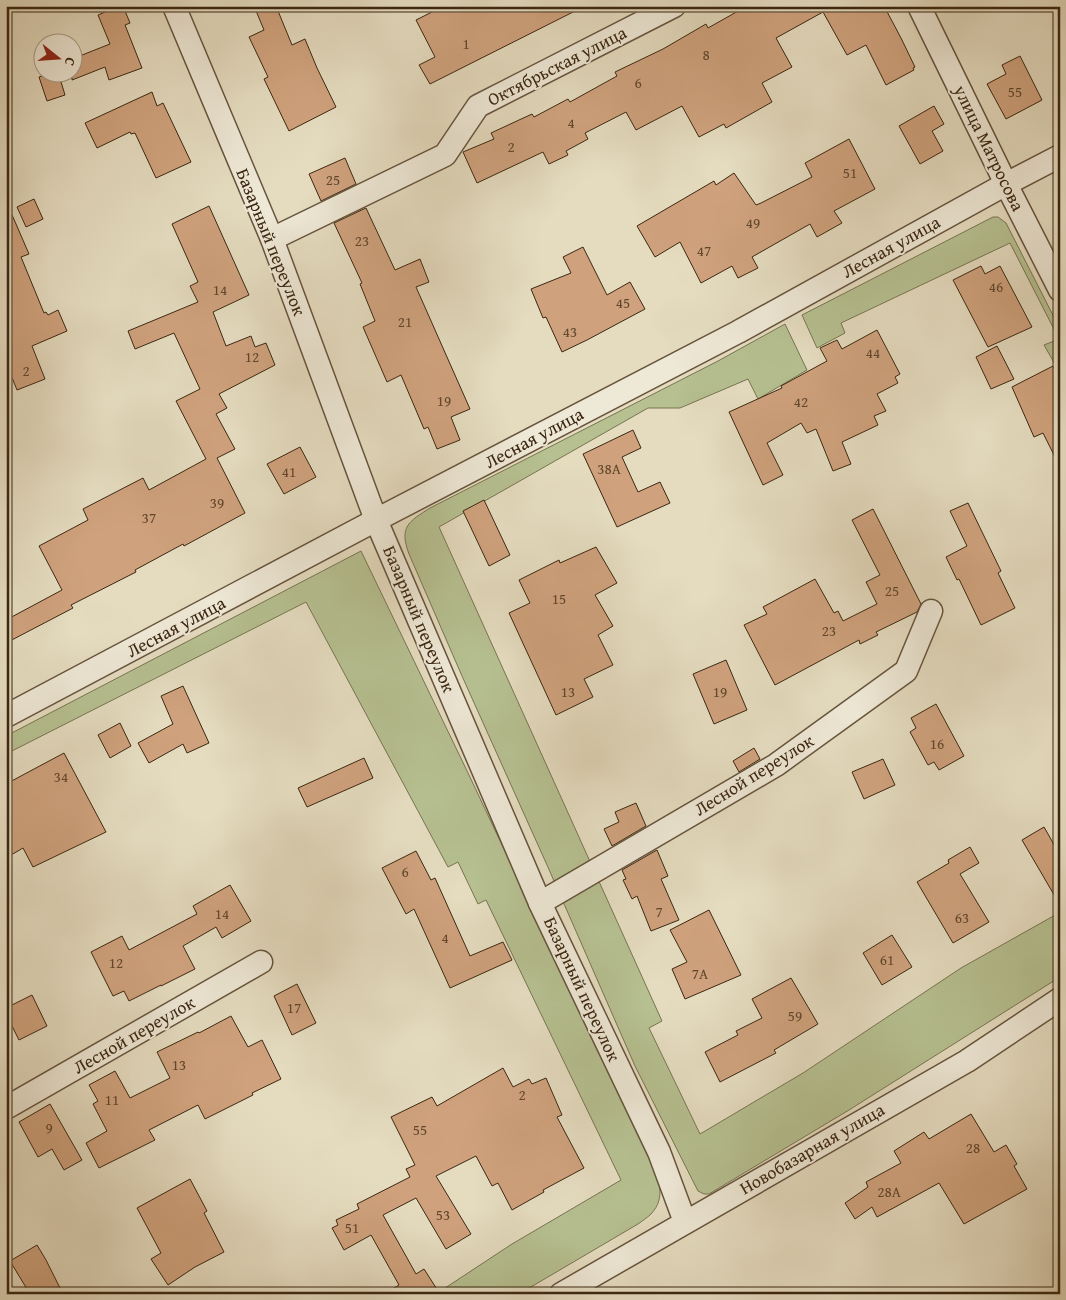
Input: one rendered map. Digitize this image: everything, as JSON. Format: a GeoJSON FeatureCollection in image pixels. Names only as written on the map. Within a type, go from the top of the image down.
{"type":"FeatureCollection","features":[{"type":"Feature","properties":{"kind":"street","name":"Базарный переулок"},"geometry":{"type":"LineString","coordinates":[[174,6],[272,239],[376,520],[540,903],[659,1152],[686,1222]]}},
{"type":"Feature","properties":{"kind":"street","name":"Октябрьская улица"},"geometry":{"type":"LineString","coordinates":[[272,239],[444,156],[478,106],[674,6]]}},
{"type":"Feature","properties":{"kind":"street","name":"улица Матросова"},"geometry":{"type":"LineString","coordinates":[[920,6],[1006,184],[1060,290]]}},
{"type":"Feature","properties":{"kind":"street","name":"Лесная улица"},"geometry":{"type":"LineString","coordinates":[[6,716],[376,520],[738,332],[1060,156]]}},
{"type":"Feature","properties":{"kind":"street","name":"Лесной переулок"},"geometry":{"type":"LineString","coordinates":[[540,903],[776,765],[906,671],[931,610]]}},
{"type":"Feature","properties":{"kind":"street","name":"Лесной переулок"},"geometry":{"type":"LineString","coordinates":[[6,1108],[262,962]]}},
{"type":"Feature","properties":{"kind":"street","name":"Новобазарная улица"},"geometry":{"type":"LineString","coordinates":[[561,1294],[967,1061],[1060,999]]}},
{"type":"Feature","properties":{"kind":"green space"},"geometry":{"type":"Polygon","coordinates":[[[993,217],[998,217],[1006,223],[1060,329],[1060,373],[1044,345],[1059,339],[1010,243],[841,323],[845,333],[817,348],[802,315],[993,217]]]}},
{"type":"Feature","properties":{"kind":"green space"},"geometry":{"type":"Polygon","coordinates":[[[785,324],[807,370],[758,399],[748,379],[680,408],[648,408],[439,527],[662,1021],[649,1028],[700,1134],[803,1073],[961,968],[1057,914],[1060,919],[1060,977],[849,1110],[709,1194],[704,1194],[698,1191],[635,1066],[409,554],[405,531],[416,517],[430,508],[718,361],[785,324]]]}},
{"type":"Feature","properties":{"kind":"green space"},"geometry":{"type":"Polygon","coordinates":[[[361,551],[651,1161],[660,1188],[659,1201],[648,1217],[519,1294],[436,1294],[512,1244],[621,1180],[486,900],[478,904],[458,862],[448,867],[306,602],[6,754],[6,736],[361,551]]]}},
{"type":"Feature","properties":{"kind":"building"},"geometry":{"type":"Polygon","coordinates":[[[123,6],[130,23],[125,25],[142,68],[109,80],[105,67],[82,76],[82,55],[110,44],[98,15],[123,6]]]}},
{"type":"Feature","properties":{"kind":"building"},"geometry":{"type":"Polygon","coordinates":[[[254,6],[276,6],[292,45],[305,39],[336,107],[289,131],[264,79],[268,77],[249,37],[264,30],[254,6]]]}},
{"type":"Feature","properties":{"kind":"building"},"geometry":{"type":"Polygon","coordinates":[[[444,6],[585,6],[430,84],[419,65],[435,57],[416,20],[444,6]]]}},
{"type":"Feature","properties":{"kind":"building"},"geometry":{"type":"Polygon","coordinates":[[[747,6],[884,6],[915,67],[913,68],[914,70],[886,85],[866,45],[847,55],[823,12],[776,38],[792,67],[762,83],[772,102],[726,128],[724,124],[699,137],[682,106],[636,130],[626,112],[585,133],[588,139],[566,151],[568,155],[549,164],[543,152],[477,183],[463,152],[494,139],[491,133],[532,114],[534,117],[568,99],[570,102],[617,76],[615,72],[663,49],[706,24],[708,28],[747,6]]]}},
{"type":"Feature","properties":{"kind":"building"},"geometry":{"type":"Polygon","coordinates":[[[1020,56],[1042,100],[1006,119],[987,84],[1006,74],[1002,65],[1020,56]]]}},
{"type":"Feature","properties":{"kind":"building"},"geometry":{"type":"Polygon","coordinates":[[[41,82],[61,82],[65,95],[47,101],[41,82]]]}},
{"type":"Feature","properties":{"kind":"building"},"geometry":{"type":"Polygon","coordinates":[[[152,92],[157,106],[163,103],[191,162],[156,178],[135,133],[131,134],[130,132],[97,148],[85,123],[152,92]]]}},
{"type":"Feature","properties":{"kind":"building"},"geometry":{"type":"Polygon","coordinates":[[[934,106],[944,124],[932,131],[943,151],[920,164],[899,126],[934,106]]]}},
{"type":"Feature","properties":{"kind":"building"},"geometry":{"type":"Polygon","coordinates":[[[849,139],[875,189],[834,211],[842,223],[817,237],[810,224],[752,257],[758,268],[738,278],[732,266],[701,283],[680,242],[655,257],[637,226],[714,181],[716,185],[734,173],[756,205],[761,203],[812,177],[805,163],[849,139]]]}},
{"type":"Feature","properties":{"kind":"building"},"geometry":{"type":"Polygon","coordinates":[[[345,158],[356,184],[321,201],[309,174],[345,158]]]}},
{"type":"Feature","properties":{"kind":"building"},"geometry":{"type":"Polygon","coordinates":[[[34,199],[43,219],[26,227],[17,207],[34,199]]]}},
{"type":"Feature","properties":{"kind":"building"},"geometry":{"type":"Polygon","coordinates":[[[6,201],[29,254],[21,257],[44,313],[46,312],[48,315],[58,310],[67,331],[32,346],[45,379],[17,390],[6,363],[6,201]]]}},
{"type":"Feature","properties":{"kind":"building"},"geometry":{"type":"Polygon","coordinates":[[[209,206],[249,295],[213,312],[226,346],[251,336],[255,347],[266,343],[275,365],[219,394],[227,408],[216,414],[235,449],[217,458],[245,513],[135,570],[136,572],[71,605],[73,608],[6,643],[6,620],[62,590],[39,546],[88,520],[83,509],[143,478],[149,490],[206,459],[176,401],[200,389],[174,333],[135,349],[128,331],[198,302],[190,286],[198,282],[172,224],[209,206]]]}},
{"type":"Feature","properties":{"kind":"building"},"geometry":{"type":"Polygon","coordinates":[[[366,208],[395,270],[420,259],[429,282],[416,287],[470,409],[451,417],[460,440],[437,449],[428,427],[424,429],[401,375],[387,382],[363,327],[375,321],[360,284],[362,283],[334,223],[366,208]]]}},
{"type":"Feature","properties":{"kind":"building"},"geometry":{"type":"Polygon","coordinates":[[[583,247],[607,295],[630,282],[645,309],[562,352],[546,317],[543,318],[531,289],[571,273],[563,257],[583,247]]]}},
{"type":"Feature","properties":{"kind":"building"},"geometry":{"type":"Polygon","coordinates":[[[981,266],[985,274],[1000,266],[1032,327],[988,347],[953,280],[981,266]]]}},
{"type":"Feature","properties":{"kind":"building"},"geometry":{"type":"Polygon","coordinates":[[[877,330],[900,374],[895,377],[898,383],[877,394],[886,411],[874,416],[878,425],[842,442],[851,464],[833,471],[816,429],[807,433],[801,423],[767,443],[783,475],[763,485],[729,412],[782,388],[781,386],[827,361],[820,348],[837,340],[842,349],[877,330]]]}},
{"type":"Feature","properties":{"kind":"building"},"geometry":{"type":"Polygon","coordinates":[[[997,346],[1014,379],[991,389],[976,357],[997,346]]]}},
{"type":"Feature","properties":{"kind":"building"},"geometry":{"type":"Polygon","coordinates":[[[1053,366],[1060,379],[1060,467],[1043,433],[1034,437],[1012,387],[1053,366]]]}},
{"type":"Feature","properties":{"kind":"building"},"geometry":{"type":"Polygon","coordinates":[[[633,430],[641,448],[622,457],[638,492],[660,482],[670,503],[617,527],[583,454],[633,430]]]}},
{"type":"Feature","properties":{"kind":"building"},"geometry":{"type":"Polygon","coordinates":[[[300,447],[316,477],[284,494],[267,464],[300,447]]]}},
{"type":"Feature","properties":{"kind":"building"},"geometry":{"type":"Polygon","coordinates":[[[484,500],[510,555],[489,566],[463,511],[484,500]]]}},
{"type":"Feature","properties":{"kind":"building"},"geometry":{"type":"Polygon","coordinates":[[[968,503],[1001,571],[998,573],[1015,608],[981,625],[946,557],[967,546],[950,511],[968,503]]]}},
{"type":"Feature","properties":{"kind":"building"},"geometry":{"type":"Polygon","coordinates":[[[873,509],[921,604],[917,612],[876,632],[878,635],[860,644],[859,640],[775,685],[744,625],[767,614],[763,607],[815,579],[834,613],[838,611],[843,621],[877,604],[866,582],[880,575],[852,520],[873,509]]]}},
{"type":"Feature","properties":{"kind":"building"},"geometry":{"type":"Polygon","coordinates":[[[596,547],[617,583],[595,595],[613,626],[598,635],[613,665],[584,679],[593,697],[556,715],[509,613],[530,603],[519,580],[559,560],[560,563],[596,547]]]}},
{"type":"Feature","properties":{"kind":"building"},"geometry":{"type":"Polygon","coordinates":[[[726,660],[747,710],[714,724],[693,674],[726,660]]]}},
{"type":"Feature","properties":{"kind":"building"},"geometry":{"type":"Polygon","coordinates":[[[183,686],[209,743],[187,753],[183,744],[149,763],[138,743],[173,724],[161,696],[183,686]]]}},
{"type":"Feature","properties":{"kind":"building"},"geometry":{"type":"Polygon","coordinates":[[[936,704],[964,756],[939,770],[934,762],[928,765],[910,732],[916,728],[911,718],[936,704]]]}},
{"type":"Feature","properties":{"kind":"building"},"geometry":{"type":"Polygon","coordinates":[[[120,723],[131,746],[110,758],[98,735],[120,723]]]}},
{"type":"Feature","properties":{"kind":"building"},"geometry":{"type":"Polygon","coordinates":[[[754,748],[760,759],[739,772],[733,761],[754,748]]]}},
{"type":"Feature","properties":{"kind":"building"},"geometry":{"type":"Polygon","coordinates":[[[64,753],[106,832],[33,867],[23,848],[6,858],[6,784],[64,753]]]}},
{"type":"Feature","properties":{"kind":"building"},"geometry":{"type":"Polygon","coordinates":[[[364,758],[373,778],[307,807],[298,788],[364,758]]]}},
{"type":"Feature","properties":{"kind":"building"},"geometry":{"type":"Polygon","coordinates":[[[883,759],[895,785],[864,799],[852,772],[883,759]]]}},
{"type":"Feature","properties":{"kind":"building"},"geometry":{"type":"Polygon","coordinates":[[[636,803],[646,826],[612,846],[604,829],[619,822],[615,812],[636,803]]]}},
{"type":"Feature","properties":{"kind":"building"},"geometry":{"type":"Polygon","coordinates":[[[1044,827],[1060,855],[1060,905],[1022,840],[1044,827]]]}},
{"type":"Feature","properties":{"kind":"building"},"geometry":{"type":"Polygon","coordinates":[[[970,847],[979,863],[960,874],[989,922],[953,943],[917,882],[949,863],[948,860],[970,847]]]}},
{"type":"Feature","properties":{"kind":"building"},"geometry":{"type":"Polygon","coordinates":[[[657,850],[668,876],[661,879],[679,920],[651,931],[637,896],[632,899],[623,880],[626,879],[622,870],[657,850]]]}},
{"type":"Feature","properties":{"kind":"building"},"geometry":{"type":"Polygon","coordinates":[[[416,851],[431,880],[435,878],[470,956],[503,942],[512,960],[450,988],[414,909],[406,914],[382,868],[416,851]]]}},
{"type":"Feature","properties":{"kind":"building"},"geometry":{"type":"Polygon","coordinates":[[[230,885],[251,921],[222,938],[216,927],[183,946],[195,969],[129,1001],[124,991],[113,996],[91,952],[122,936],[129,950],[197,914],[193,906],[230,885]]]}},
{"type":"Feature","properties":{"kind":"building"},"geometry":{"type":"Polygon","coordinates":[[[709,910],[741,975],[685,999],[672,969],[687,962],[670,930],[709,910]]]}},
{"type":"Feature","properties":{"kind":"building"},"geometry":{"type":"Polygon","coordinates":[[[892,935],[912,967],[882,985],[863,953],[892,935]]]}},
{"type":"Feature","properties":{"kind":"building"},"geometry":{"type":"Polygon","coordinates":[[[791,978],[818,1024],[774,1050],[776,1053],[720,1082],[705,1052],[738,1035],[736,1031],[762,1018],[752,999],[791,978]]]}},
{"type":"Feature","properties":{"kind":"building"},"geometry":{"type":"Polygon","coordinates":[[[297,984],[316,1023],[292,1035],[274,996],[297,984]]]}},
{"type":"Feature","properties":{"kind":"building"},"geometry":{"type":"Polygon","coordinates":[[[32,995],[47,1026],[19,1040],[6,1014],[6,1008],[32,995]]]}},
{"type":"Feature","properties":{"kind":"building"},"geometry":{"type":"Polygon","coordinates":[[[231,1016],[248,1047],[262,1040],[281,1079],[205,1119],[198,1105],[149,1130],[155,1140],[99,1168],[86,1143],[107,1131],[93,1104],[98,1101],[89,1085],[115,1071],[130,1098],[170,1078],[157,1052],[231,1016]]]}},
{"type":"Feature","properties":{"kind":"building"},"geometry":{"type":"Polygon","coordinates":[[[503,1068],[513,1087],[529,1079],[532,1084],[546,1078],[562,1115],[557,1117],[584,1168],[543,1190],[544,1192],[512,1210],[498,1183],[492,1186],[476,1156],[436,1176],[471,1234],[446,1249],[416,1198],[383,1215],[416,1274],[424,1269],[440,1294],[384,1294],[399,1285],[371,1235],[344,1250],[332,1228],[338,1225],[336,1220],[359,1209],[357,1204],[410,1177],[406,1169],[415,1165],[391,1117],[432,1097],[437,1106],[503,1068]]]}},
{"type":"Feature","properties":{"kind":"building"},"geometry":{"type":"Polygon","coordinates":[[[50,1104],[82,1160],[64,1170],[52,1149],[38,1157],[19,1122],[50,1104]]]}},
{"type":"Feature","properties":{"kind":"building"},"geometry":{"type":"Polygon","coordinates":[[[971,1114],[994,1152],[1006,1145],[1017,1164],[1014,1166],[1027,1189],[964,1224],[939,1183],[877,1217],[872,1207],[855,1219],[845,1203],[868,1187],[866,1182],[901,1163],[894,1151],[924,1132],[929,1139],[971,1114]]]}},
{"type":"Feature","properties":{"kind":"building"},"geometry":{"type":"Polygon","coordinates":[[[190,1179],[207,1211],[204,1213],[224,1252],[195,1267],[168,1285],[151,1259],[161,1253],[137,1208],[190,1179]]]}},
{"type":"Feature","properties":{"kind":"building"},"geometry":{"type":"Polygon","coordinates":[[[37,1245],[63,1294],[30,1294],[10,1261],[37,1245]]]}}]}
